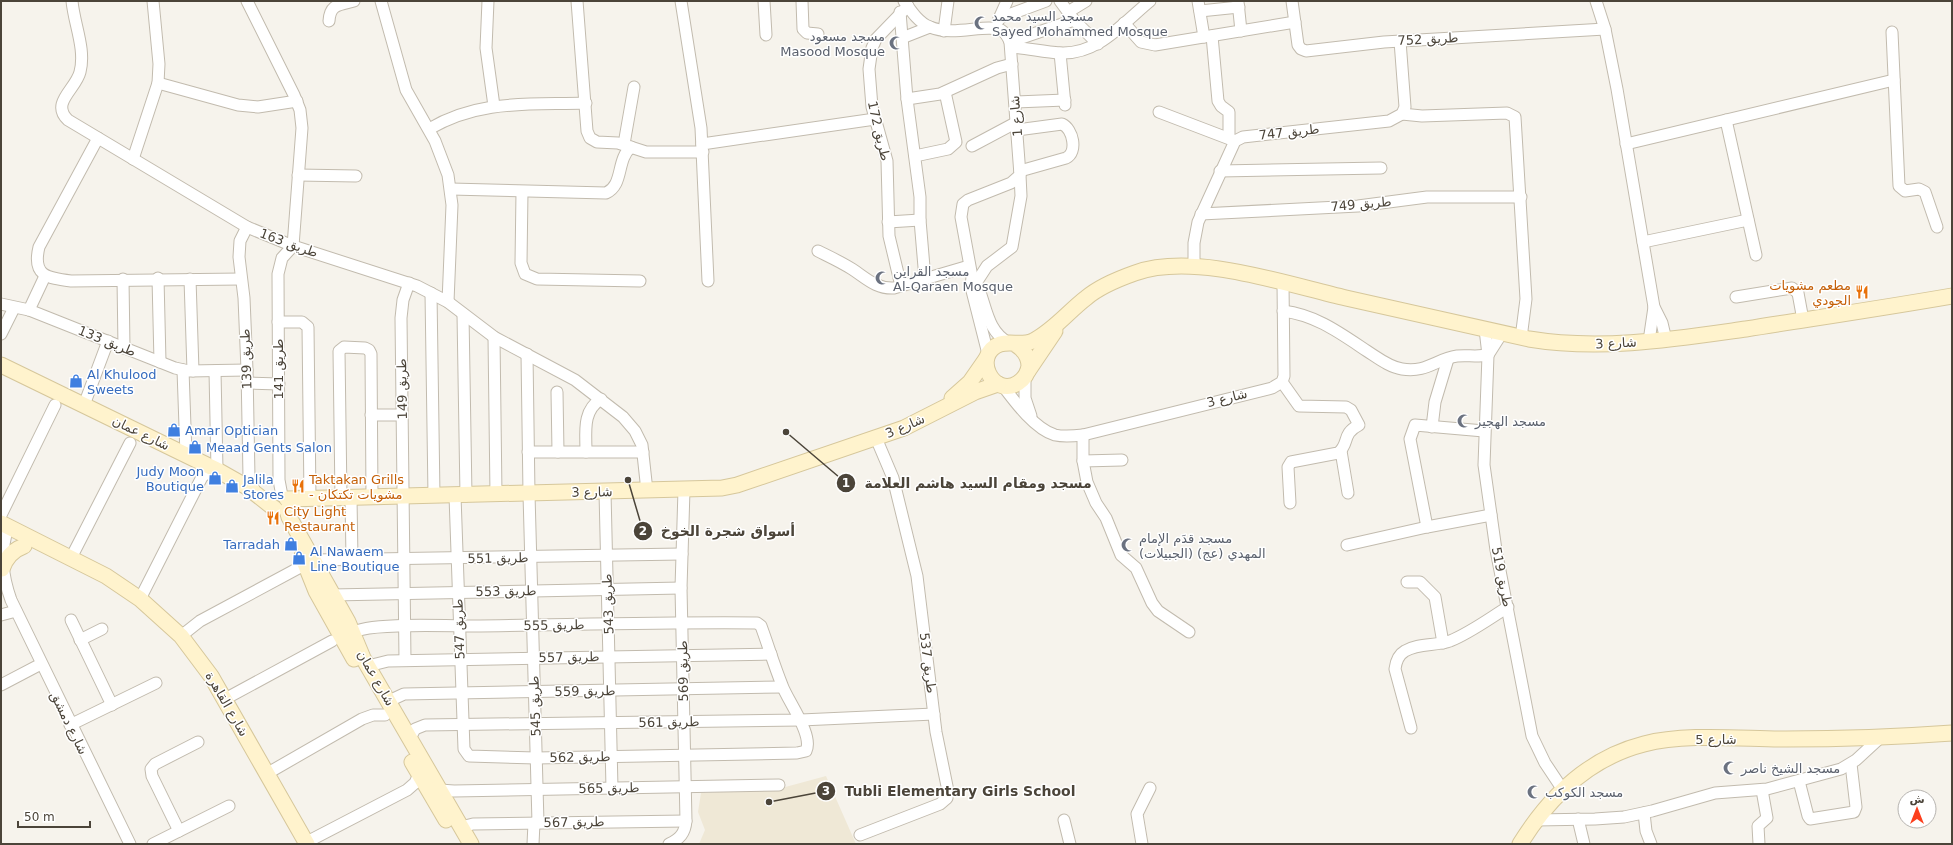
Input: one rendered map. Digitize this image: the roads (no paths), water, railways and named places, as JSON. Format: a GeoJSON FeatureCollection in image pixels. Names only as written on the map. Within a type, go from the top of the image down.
{"type":"FeatureCollection","features":[{"type":"Feature","properties":{"kind":"street","name":"طريق 163"},"geometry":{"type":"LineString","coordinates":[[72,1],[80,44],[81,65],[77,80],[62,101],[62,112],[68,120],[247,226],[293,246],[409,283],[431,292],[448,302],[494,337],[575,380],[630,423],[639,437],[643,452],[647,491]]}},
{"type":"Feature","properties":{"kind":"street"},"geometry":{"type":"LineString","coordinates":[[133,159],[158,83],[159,64],[153,1]]}},
{"type":"Feature","properties":{"kind":"street"},"geometry":{"type":"LineString","coordinates":[[247,1],[297,101],[302,128],[293,246]]}},
{"type":"Feature","properties":{"kind":"street"},"geometry":{"type":"LineString","coordinates":[[329,21],[329,13],[333,8],[354,1]]}},
{"type":"Feature","properties":{"kind":"street"},"geometry":{"type":"LineString","coordinates":[[381,1],[404,86],[414,106],[429,129],[445,164],[451,189],[452,215],[448,302]]}},
{"type":"Feature","properties":{"kind":"street"},"geometry":{"type":"LineString","coordinates":[[488,1],[486,48],[494,106]]}},
{"type":"Feature","properties":{"kind":"street"},"geometry":{"type":"LineString","coordinates":[[577,1],[587,131],[590,138],[601,142],[628,146],[651,152],[703,148],[875,119]]}},
{"type":"Feature","properties":{"kind":"street"},"geometry":{"type":"LineString","coordinates":[[681,1],[703,148],[708,281]]}},
{"type":"Feature","properties":{"kind":"street"},"geometry":{"type":"LineString","coordinates":[[764,1],[766,36]]}},
{"type":"Feature","properties":{"kind":"street"},"geometry":{"type":"LineString","coordinates":[[802,1],[803,29],[807,33],[818,34]]}},
{"type":"Feature","properties":{"kind":"street"},"geometry":{"type":"LineString","coordinates":[[944,31],[948,1]]}},
{"type":"Feature","properties":{"kind":"street"},"geometry":{"type":"LineString","coordinates":[[993,28],[1000,18],[1007,1]]}},
{"type":"Feature","properties":{"kind":"street"},"geometry":{"type":"LineString","coordinates":[[1000,18],[1046,1]]}},
{"type":"Feature","properties":{"kind":"street"},"geometry":{"type":"LineString","coordinates":[[1060,1],[1071,16],[1098,44]]}},
{"type":"Feature","properties":{"kind":"street"},"geometry":{"type":"LineString","coordinates":[[1011,45],[1071,16],[1086,1]]}},
{"type":"Feature","properties":{"kind":"street"},"geometry":{"type":"LineString","coordinates":[[1011,45],[1060,53],[1078,52],[1098,44],[1150,1]]}},
{"type":"Feature","properties":{"kind":"street","name":"طريق 752"},"geometry":{"type":"LineString","coordinates":[[1292,1],[1298,45],[1301,49],[1306,51],[1363,43],[1605,29]]}},
{"type":"Feature","properties":{"kind":"street"},"geometry":{"type":"LineString","coordinates":[[1596,1],[1605,29],[1617,89],[1654,307],[1662,323],[1666,340]]}},
{"type":"Feature","properties":{"kind":"street"},"geometry":{"type":"LineString","coordinates":[[1194,267],[1194,243],[1201,214],[1232,140],[1229,112],[1221,106],[1218,101],[1208,37],[1199,6],[1239,4],[1240,31]]}},
{"type":"Feature","properties":{"kind":"street"},"geometry":{"type":"LineString","coordinates":[[904,6],[918,19],[930,27],[944,31],[962,32],[993,28],[1006,34],[1011,45]]}},
{"type":"Feature","properties":{"kind":"street"},"geometry":{"type":"LineString","coordinates":[[904,6],[902,38],[907,99],[920,197],[920,220],[925,279]]}},
{"type":"Feature","properties":{"kind":"street","name":"طريق 172"},"geometry":{"type":"LineString","coordinates":[[901,286],[891,249],[888,222],[887,161],[872,107],[869,69],[872,48],[880,34],[904,6]]}},
{"type":"Feature","properties":{"kind":"street"},"geometry":{"type":"LineString","coordinates":[[1124,23],[1137,39],[1150,45],[1295,22]]}},
{"type":"Feature","properties":{"kind":"street"},"geometry":{"type":"LineString","coordinates":[[902,38],[930,27]]}},
{"type":"Feature","properties":{"kind":"street"},"geometry":{"type":"LineString","coordinates":[[1892,32],[1899,186],[1906,191],[1919,189],[1925,192],[1937,227]]}},
{"type":"Feature","properties":{"kind":"street"},"geometry":{"type":"LineString","coordinates":[[1400,41],[1404,98],[1402,114],[1422,116],[1510,113],[1515,117],[1526,299],[1521,338]]}},
{"type":"Feature","properties":{"kind":"street","name":"شارع 1"},"geometry":{"type":"LineString","coordinates":[[974,280],[987,266],[1012,247],[1021,196],[1011,45]]}},
{"type":"Feature","properties":{"kind":"street"},"geometry":{"type":"LineString","coordinates":[[1015,102],[1065,102],[1060,53]]}},
{"type":"Feature","properties":{"kind":"street"},"geometry":{"type":"LineString","coordinates":[[907,99],[945,92],[997,68],[1012,64]]}},
{"type":"Feature","properties":{"kind":"street"},"geometry":{"type":"LineString","coordinates":[[1626,144],[1894,80]]}},
{"type":"Feature","properties":{"kind":"street"},"geometry":{"type":"LineString","coordinates":[[158,83],[238,106],[258,107],[297,101]]}},
{"type":"Feature","properties":{"kind":"street"},"geometry":{"type":"LineString","coordinates":[[451,189],[606,193],[616,185],[622,159],[628,146],[634,87]]}},
{"type":"Feature","properties":{"kind":"street"},"geometry":{"type":"LineString","coordinates":[[915,156],[948,149],[956,142],[945,92]]}},
{"type":"Feature","properties":{"kind":"street"},"geometry":{"type":"LineString","coordinates":[[429,129],[461,114],[494,106],[586,103]]}},
{"type":"Feature","properties":{"kind":"street"},"geometry":{"type":"LineString","coordinates":[[1159,112],[1232,140]]}},
{"type":"Feature","properties":{"kind":"street","name":"طريق 747"},"geometry":{"type":"LineString","coordinates":[[1232,140],[1243,137],[1388,121],[1402,114]]}},
{"type":"Feature","properties":{"kind":"street"},"geometry":{"type":"LineString","coordinates":[[1726,120],[1756,255]]}},
{"type":"Feature","properties":{"kind":"street"},"geometry":{"type":"LineString","coordinates":[[972,146],[1017,126],[1062,124],[1067,128],[1074,148],[1069,157],[1020,173],[1010,183],[968,200],[963,204],[960,217],[969,266],[992,327],[999,336],[1020,347],[1028,358],[1025,398],[1032,419]]}},
{"type":"Feature","properties":{"kind":"street"},"geometry":{"type":"LineString","coordinates":[[98,138],[40,247],[38,264],[39,270],[45,276],[71,281],[158,278],[241,279]]}},
{"type":"Feature","properties":{"kind":"street"},"geometry":{"type":"LineString","coordinates":[[1220,171],[1381,168]]}},
{"type":"Feature","properties":{"kind":"street"},"geometry":{"type":"LineString","coordinates":[[298,175],[356,176]]}},
{"type":"Feature","properties":{"kind":"street"},"geometry":{"type":"LineString","coordinates":[[522,192],[521,263],[525,274],[537,279],[640,281]]}},
{"type":"Feature","properties":{"kind":"street","name":"طريق 749"},"geometry":{"type":"LineString","coordinates":[[1201,214],[1358,206],[1427,198],[1520,196]]}},
{"type":"Feature","properties":{"kind":"street"},"geometry":{"type":"LineString","coordinates":[[888,222],[920,220]]}},
{"type":"Feature","properties":{"kind":"street"},"geometry":{"type":"LineString","coordinates":[[1643,242],[1748,220]]}},
{"type":"Feature","properties":{"kind":"street","name":"طريق 139"},"geometry":{"type":"LineString","coordinates":[[247,226],[240,241],[241,279],[244,298],[248,383],[250,477],[255,492]]}},
{"type":"Feature","properties":{"kind":"street","name":"طريق 141"},"geometry":{"type":"LineString","coordinates":[[282,505],[279,480],[279,269],[282,258],[293,246]]}},
{"type":"Feature","properties":{"kind":"street"},"geometry":{"type":"LineString","coordinates":[[818,251],[847,266],[880,287],[894,288],[969,266]]}},
{"type":"Feature","properties":{"kind":"street","name":"شارع 3"},"geometry":{"type":"LineString","coordinates":[[1012,344],[1027,343],[1038,338],[1102,287],[1135,273],[1156,268],[1194,267],[1249,275],[1521,338],[1572,344],[1666,340],[1952,296]]}},
{"type":"Feature","properties":{"kind":"street"},"geometry":{"type":"LineString","coordinates":[[28,310],[45,276]]}},
{"type":"Feature","properties":{"kind":"street"},"geometry":{"type":"LineString","coordinates":[[158,278],[160,362]]}},
{"type":"Feature","properties":{"kind":"street"},"geometry":{"type":"LineString","coordinates":[[123,279],[124,348]]}},
{"type":"Feature","properties":{"kind":"street"},"geometry":{"type":"LineString","coordinates":[[186,455],[190,279]]}},
{"type":"Feature","properties":{"kind":"street"},"geometry":{"type":"LineString","coordinates":[[974,280],[971,287],[987,357],[988,373],[1001,385],[1016,384],[1026,374]]}},
{"type":"Feature","properties":{"kind":"street","name":"طريق 149"},"geometry":{"type":"LineString","coordinates":[[405,660],[402,309],[409,283]]}},
{"type":"Feature","properties":{"kind":"street"},"geometry":{"type":"LineString","coordinates":[[1283,283],[1284,376],[1282,382],[1299,406],[1346,407],[1351,410],[1359,425],[1347,435],[1341,451],[1348,493]]}},
{"type":"Feature","properties":{"kind":"street"},"geometry":{"type":"LineString","coordinates":[[1736,297],[1792,288],[1798,294],[1803,320]]}},
{"type":"Feature","properties":{"kind":"street"},"geometry":{"type":"LineString","coordinates":[[431,292],[434,496]]}},
{"type":"Feature","properties":{"kind":"street","name":"طريق 133"},"geometry":{"type":"LineString","coordinates":[[1,304],[28,310],[160,362],[188,370],[247,370]]}},
{"type":"Feature","properties":{"kind":"street"},"geometry":{"type":"LineString","coordinates":[[1649,341],[1654,307]]}},
{"type":"Feature","properties":{"kind":"street"},"geometry":{"type":"LineString","coordinates":[[1,334],[14,308]]}},
{"type":"Feature","properties":{"kind":"street"},"geometry":{"type":"LineString","coordinates":[[1283,311],[1305,315],[1327,324],[1385,362],[1401,369],[1419,370],[1457,356],[1488,355]]}},
{"type":"Feature","properties":{"kind":"street","name":"شارع 3"},"geometry":{"type":"LineString","coordinates":[[1026,374],[1037,355],[1069,313]]}},
{"type":"Feature","properties":{"kind":"street","name":"طريق 547"},"geometry":{"type":"LineString","coordinates":[[463,314],[461,496],[457,558],[465,752],[469,756],[474,756]]}},
{"type":"Feature","properties":{"kind":"street"},"geometry":{"type":"LineString","coordinates":[[278,322],[302,322],[308,327],[310,499]]}},
{"type":"Feature","properties":{"kind":"street","name":"طريق 519"},"geometry":{"type":"LineString","coordinates":[[1484,329],[1488,355],[1484,431],[1484,465],[1491,514],[1532,736],[1545,763],[1563,790]]}},
{"type":"Feature","properties":{"kind":"street","name":"طريق 519"},"geometry":{"type":"LineString","coordinates":[[1488,355],[1502,333]]}},
{"type":"Feature","properties":{"kind":"street"},"geometry":{"type":"LineString","coordinates":[[494,337],[496,495]]}},
{"type":"Feature","properties":{"kind":"street"},"geometry":{"type":"LineString","coordinates":[[84,405],[108,341]]}},
{"type":"Feature","properties":{"kind":"street"},"geometry":{"type":"LineString","coordinates":[[987,357],[996,346],[1012,344]]}},
{"type":"Feature","properties":{"kind":"street"},"geometry":{"type":"LineString","coordinates":[[352,558],[346,498],[339,351],[344,347],[365,348],[369,350],[371,354],[372,497]]}},
{"type":"Feature","properties":{"kind":"street","name":"طريق 545"},"geometry":{"type":"LineString","coordinates":[[527,354],[530,557],[537,790],[536,823],[533,844]]}},
{"type":"Feature","properties":{"kind":"street","name":"شارع 3"},"geometry":{"type":"LineString","coordinates":[[931,415],[960,392],[987,357]]}},
{"type":"Feature","properties":{"kind":"street"},"geometry":{"type":"LineString","coordinates":[[1432,426],[1435,402],[1448,359]]}},
{"type":"Feature","properties":{"kind":"street","name":"شارع عمان"},"geometry":{"type":"LineString","coordinates":[[1,365],[217,470],[255,492],[282,505],[312,567],[332,595],[352,633],[419,774],[460,844]]}},
{"type":"Feature","properties":{"kind":"street"},"geometry":{"type":"LineString","coordinates":[[140,599],[202,477],[208,472],[217,470],[215,371]]}},
{"type":"Feature","properties":{"kind":"street","name":"شارع 3"},"geometry":{"type":"LineString","coordinates":[[282,505],[310,499],[707,489],[737,485],[876,438],[904,428],[975,392],[1001,385],[1038,426],[1055,435],[1064,436],[1083,434],[1272,388],[1282,382]]}},
{"type":"Feature","properties":{"kind":"street"},"geometry":{"type":"LineString","coordinates":[[248,383],[279,384]]}},
{"type":"Feature","properties":{"kind":"street"},"geometry":{"type":"LineString","coordinates":[[557,392],[558,452]]}},
{"type":"Feature","properties":{"kind":"street"},"geometry":{"type":"LineString","coordinates":[[586,452],[587,416],[591,407],[601,399]]}},
{"type":"Feature","properties":{"kind":"street","name":"شارع دمشق"},"geometry":{"type":"LineString","coordinates":[[55,405],[3,527],[2,568],[11,600],[16,611],[70,725],[130,844]]}},
{"type":"Feature","properties":{"kind":"street"},"geometry":{"type":"LineString","coordinates":[[371,415],[402,415]]}},
{"type":"Feature","properties":{"kind":"street"},"geometry":{"type":"LineString","coordinates":[[1427,527],[1410,439],[1415,425],[1484,431]]}},
{"type":"Feature","properties":{"kind":"street"},"geometry":{"type":"LineString","coordinates":[[1083,434],[1083,462],[1087,482],[1096,503],[1106,518],[1121,555],[1136,568],[1152,603],[1158,611],[1189,632]]}},
{"type":"Feature","properties":{"kind":"street","name":"طريق 537"},"geometry":{"type":"LineString","coordinates":[[860,835],[940,804],[947,798],[948,788],[934,714],[917,576],[893,478],[876,438]]}},
{"type":"Feature","properties":{"kind":"street"},"geometry":{"type":"LineString","coordinates":[[71,558],[130,443]]}},
{"type":"Feature","properties":{"kind":"street"},"geometry":{"type":"LineString","coordinates":[[1290,503],[1288,467],[1291,462],[1335,454],[1341,451]]}},
{"type":"Feature","properties":{"kind":"street"},"geometry":{"type":"LineString","coordinates":[[528,452],[643,452]]}},
{"type":"Feature","properties":{"kind":"street"},"geometry":{"type":"LineString","coordinates":[[1083,462],[1122,460]]}},
{"type":"Feature","properties":{"kind":"street","name":"طريق 569"},"geometry":{"type":"LineString","coordinates":[[669,844],[682,840],[686,821],[686,755],[681,588],[684,490]]}},
{"type":"Feature","properties":{"kind":"street","name":"طريق 543"},"geometry":{"type":"LineString","coordinates":[[605,492],[612,788]]}},
{"type":"Feature","properties":{"kind":"street"},"geometry":{"type":"LineString","coordinates":[[1347,545],[1491,514]]}},
{"type":"Feature","properties":{"kind":"street","name":"شارع القاهرة"},"geometry":{"type":"LineString","coordinates":[[3,527],[24,546],[100,580],[120,586]]}},
{"type":"Feature","properties":{"kind":"street","name":"شارع القاهرة"},"geometry":{"type":"LineString","coordinates":[[3,527],[71,558],[106,576],[140,599],[181,636],[197,655],[225,699],[307,843]]}},
{"type":"Feature","properties":{"kind":"street"},"geometry":{"type":"LineString","coordinates":[[2,568],[4,562],[12,552],[24,546]]}},
{"type":"Feature","properties":{"kind":"street","name":"طريق 551"},"geometry":{"type":"LineString","coordinates":[[312,567],[352,558],[457,558],[682,554]]}},
{"type":"Feature","properties":{"kind":"street"},"geometry":{"type":"LineString","coordinates":[[181,636],[200,621],[312,567]]}},
{"type":"Feature","properties":{"kind":"street","name":"شارع عمان"},"geometry":{"type":"LineString","coordinates":[[312,567],[316,591],[387,708],[410,738],[471,844]]}},
{"type":"Feature","properties":{"kind":"street"},"geometry":{"type":"LineString","coordinates":[[1406,582],[1420,582],[1434,595],[1443,643]]}},
{"type":"Feature","properties":{"kind":"street","name":"شارع دمشق"},"geometry":{"type":"LineString","coordinates":[[1,585],[11,600]]}},
{"type":"Feature","properties":{"kind":"street","name":"طريق 553"},"geometry":{"type":"LineString","coordinates":[[332,595],[681,588]]}},
{"type":"Feature","properties":{"kind":"street"},"geometry":{"type":"LineString","coordinates":[[1411,728],[1395,669],[1397,659],[1408,649],[1443,643],[1460,636],[1508,606]]}},
{"type":"Feature","properties":{"kind":"street"},"geometry":{"type":"LineString","coordinates":[[1,615],[16,611]]}},
{"type":"Feature","properties":{"kind":"street"},"geometry":{"type":"LineString","coordinates":[[71,620],[112,705]]}},
{"type":"Feature","properties":{"kind":"street","name":"طريق 555"},"geometry":{"type":"LineString","coordinates":[[352,633],[370,627],[405,626],[682,622],[757,623],[761,626],[771,654]]}},
{"type":"Feature","properties":{"kind":"street"},"geometry":{"type":"LineString","coordinates":[[80,640],[102,629]]}},
{"type":"Feature","properties":{"kind":"street"},"geometry":{"type":"LineString","coordinates":[[225,699],[332,641]]}},
{"type":"Feature","properties":{"kind":"street"},"geometry":{"type":"LineString","coordinates":[[771,654],[782,687],[801,720]]}},
{"type":"Feature","properties":{"kind":"street","name":"طريق 557"},"geometry":{"type":"LineString","coordinates":[[368,666],[388,661],[405,660],[771,654]]}},
{"type":"Feature","properties":{"kind":"street"},"geometry":{"type":"LineString","coordinates":[[1,685],[41,664]]}},
{"type":"Feature","properties":{"kind":"street"},"geometry":{"type":"LineString","coordinates":[[70,725],[156,683]]}},
{"type":"Feature","properties":{"kind":"street","name":"طريق 559"},"geometry":{"type":"LineString","coordinates":[[268,773],[362,719],[387,708],[404,694],[782,687]]}},
{"type":"Feature","properties":{"kind":"street","name":"طريق 561"},"geometry":{"type":"LineString","coordinates":[[410,738],[415,729],[425,725],[535,725],[801,720],[934,714]]}},
{"type":"Feature","properties":{"kind":"street","name":"طريق 562"},"geometry":{"type":"LineString","coordinates":[[474,756],[536,758],[797,753],[806,751],[807,748],[801,720]]}},
{"type":"Feature","properties":{"kind":"street","name":"شارع 5"},"geometry":{"type":"LineString","coordinates":[[1520,844],[1536,820],[1563,790],[1581,773],[1610,756],[1644,744],[1681,739],[1881,736],[1952,733]]}},
{"type":"Feature","properties":{"kind":"street"},"geometry":{"type":"LineString","coordinates":[[1536,820],[1610,818],[1644,813],[1715,793],[1762,790],[1799,781],[1836,771],[1851,764],[1881,736]]}},
{"type":"Feature","properties":{"kind":"street"},"geometry":{"type":"LineString","coordinates":[[179,831],[152,776],[151,769],[155,764],[198,742]]}},
{"type":"Feature","properties":{"kind":"street"},"geometry":{"type":"LineString","coordinates":[[1799,781],[1810,819],[1851,813],[1856,810],[1851,764]]}},
{"type":"Feature","properties":{"kind":"street"},"geometry":{"type":"LineString","coordinates":[[307,843],[407,790],[415,783],[419,774]]}},
{"type":"Feature","properties":{"kind":"street","name":"طريق 565"},"geometry":{"type":"LineString","coordinates":[[440,790],[537,790],[779,785]]}},
{"type":"Feature","properties":{"kind":"street"},"geometry":{"type":"LineString","coordinates":[[1142,844],[1137,814],[1150,788]]}},
{"type":"Feature","properties":{"kind":"street"},"geometry":{"type":"LineString","coordinates":[[1760,844],[1758,826],[1766,818],[1762,790]]}},
{"type":"Feature","properties":{"kind":"street"},"geometry":{"type":"LineString","coordinates":[[153,844],[229,806]]}},
{"type":"Feature","properties":{"kind":"street"},"geometry":{"type":"LineString","coordinates":[[1644,813],[1646,831],[1651,844]]}},
{"type":"Feature","properties":{"kind":"street"},"geometry":{"type":"LineString","coordinates":[[1578,819],[1584,844]]}},
{"type":"Feature","properties":{"kind":"street"},"geometry":{"type":"LineString","coordinates":[[1064,820],[1070,844]]}},
{"type":"Feature","properties":{"kind":"street","name":"طريق 567"},"geometry":{"type":"LineString","coordinates":[[461,827],[473,824],[686,821]]}},
{"type":"Feature","properties":{"kind":"place","name":"مسجد السيد محمد Sayed Mohammed Mosque"},"geometry":{"type":"Point","coordinates":[981,23]}},
{"type":"Feature","properties":{"kind":"place","name":"مسجد مسعود Masood Mosque"},"geometry":{"type":"Point","coordinates":[896,43]}},
{"type":"Feature","properties":{"kind":"place","name":"مسجد القراين Al-Qaraen Mosque"},"geometry":{"type":"Point","coordinates":[882,278]}},
{"type":"Feature","properties":{"kind":"place","name":"مطعم مشويات الجودي"},"geometry":{"type":"Point","coordinates":[1862,292]}},
{"type":"Feature","properties":{"kind":"place","name":"Al Khulood Sweets"},"geometry":{"type":"Point","coordinates":[76,381]}},
{"type":"Feature","properties":{"kind":"place","name":"مسجد الهجير"},"geometry":{"type":"Point","coordinates":[1464,421]}},
{"type":"Feature","properties":{"kind":"place","name":"Amar Optician"},"geometry":{"type":"Point","coordinates":[174,430]}},
{"type":"Feature","properties":{"kind":"place","name":"مسجد ومقام السيد هاشم العلامة"},"geometry":{"type":"Point","coordinates":[786,432]}},
{"type":"Feature","properties":{"kind":"place","name":"Meaad Gents Salon"},"geometry":{"type":"Point","coordinates":[195,447]}},
{"type":"Feature","properties":{"kind":"place","name":"Judy Moon Boutique"},"geometry":{"type":"Point","coordinates":[215,478]}},
{"type":"Feature","properties":{"kind":"place","name":"أسواق شجرة الخوخ"},"geometry":{"type":"Point","coordinates":[628,480]}},
{"type":"Feature","properties":{"kind":"place","name":"Jalila Stores"},"geometry":{"type":"Point","coordinates":[232,486]}},
{"type":"Feature","properties":{"kind":"place","name":"Taktakan Grills - مشويات تكتكان"},"geometry":{"type":"Point","coordinates":[298,486]}},
{"type":"Feature","properties":{"kind":"place","name":"City Light Restaurant"},"geometry":{"type":"Point","coordinates":[273,518]}},
{"type":"Feature","properties":{"kind":"place","name":"Tarradah"},"geometry":{"type":"Point","coordinates":[291,544]}},
{"type":"Feature","properties":{"kind":"place","name":"مسجد قدَم الإمام المهدي (عج) (الجبيلات)"},"geometry":{"type":"Point","coordinates":[1128,545]}},
{"type":"Feature","properties":{"kind":"place","name":"Al Nawaem Line Boutique"},"geometry":{"type":"Point","coordinates":[299,558]}},
{"type":"Feature","properties":{"kind":"place","name":"مسجد الشيخ ناصر"},"geometry":{"type":"Point","coordinates":[1730,768]}},
{"type":"Feature","properties":{"kind":"place","name":"مسجد الكوكب"},"geometry":{"type":"Point","coordinates":[1534,792]}},
{"type":"Feature","properties":{"kind":"place","name":"Tubli Elementary Girls School"},"geometry":{"type":"Point","coordinates":[769,802]}}]}
